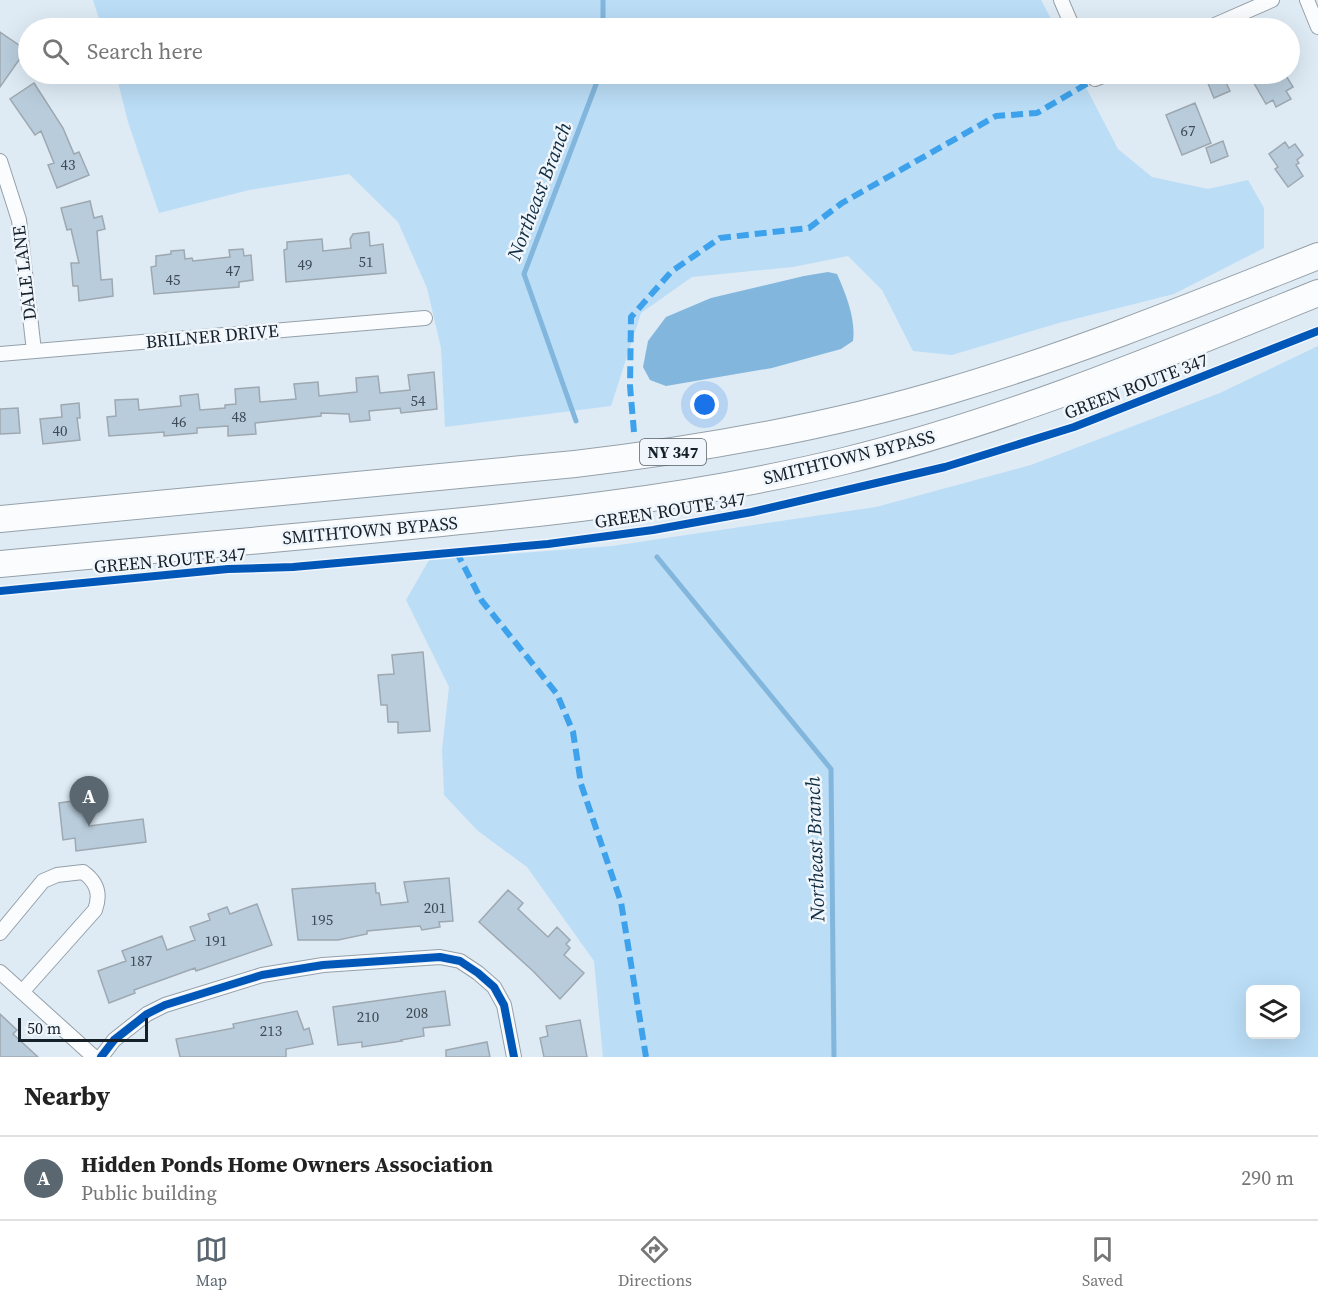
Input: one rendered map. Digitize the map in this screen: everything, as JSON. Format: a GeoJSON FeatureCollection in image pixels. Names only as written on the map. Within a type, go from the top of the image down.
{"type":"FeatureCollection","features":[{"type":"Feature","properties":{"kind":"highway","name":"NY 347"},"geometry":{"type":"LineString","coordinates":[[0,519],[563,466],[669,452],[757,437],[904,403],[1021,369],[1163,318],[1318,256]]}},
{"type":"Feature","properties":{"kind":"highway","name":"SMITHTOWN BYPASS"},"geometry":{"type":"LineString","coordinates":[[0,564],[529,514],[651,499],[748,482],[890,448],[1009,412],[1111,376],[1318,293]]}},
{"type":"Feature","properties":{"kind":"street"},"geometry":{"type":"LineString","coordinates":[[1061,0],[1069,18]]}},
{"type":"Feature","properties":{"kind":"street"},"geometry":{"type":"LineString","coordinates":[[1232,18],[1272,0]]}},
{"type":"Feature","properties":{"kind":"street"},"geometry":{"type":"LineString","coordinates":[[1307,0],[1318,27]]}},
{"type":"Feature","properties":{"kind":"street","name":"DALE LANE"},"geometry":{"type":"LineString","coordinates":[[0,162],[19,220],[33,351]]}},
{"type":"Feature","properties":{"kind":"street","name":"BRILNER DRIVE"},"geometry":{"type":"LineString","coordinates":[[0,354],[425,318]]}},
{"type":"Feature","properties":{"kind":"street"},"geometry":{"type":"LineString","coordinates":[[0,933],[43,881],[57,875],[83,872],[95,884],[98,893],[95,910],[22,992]]}},
{"type":"Feature","properties":{"kind":"street"},"geometry":{"type":"LineString","coordinates":[[101,1057],[114,1040],[147,1014],[165,1005],[262,975],[314,966],[440,957],[460,961],[494,987],[504,1005],[514,1057]]}},
{"type":"Feature","properties":{"kind":"street"},"geometry":{"type":"LineString","coordinates":[[0,972],[94,1057]]}},
{"type":"Feature","properties":{"kind":"shaded area"},"geometry":{"type":"Polygon","coordinates":[[[93,0],[1041,0],[1051,18],[99,18],[93,0]]]}},
{"type":"Feature","properties":{"kind":"shaded area"},"geometry":{"type":"Polygon","coordinates":[[[118,84],[1084,84],[1118,149],[1152,177],[1208,189],[1248,180],[1264,208],[1264,248],[1174,294],[1059,323],[952,355],[913,351],[882,290],[848,256],[793,267],[692,277],[641,313],[611,406],[445,427],[441,348],[427,288],[398,222],[349,174],[249,190],[159,213],[128,122],[118,84]]]}},
{"type":"Feature","properties":{"kind":"shaded area"},"geometry":{"type":"Polygon","coordinates":[[[828,272],[837,274],[852,316],[853,341],[841,349],[772,368],[666,386],[650,380],[643,367],[648,341],[666,317],[711,298],[828,272]]]}},
{"type":"Feature","properties":{"kind":"shaded area"},"geometry":{"type":"Polygon","coordinates":[[[1318,346],[1318,1057],[603,1057],[594,961],[527,867],[478,831],[444,795],[442,750],[449,687],[406,600],[429,560],[612,546],[876,507],[1031,465],[1220,393],[1318,346]]]}},
{"type":"Feature","properties":{"kind":"building"},"geometry":{"type":"Polygon","coordinates":[[[0,32],[18,44],[18,61],[0,87],[0,32]]]}},
{"type":"Feature","properties":{"kind":"building"},"geometry":{"type":"Polygon","coordinates":[[[35,84],[63,128],[74,154],[79,152],[89,175],[57,188],[48,165],[54,163],[41,131],[35,135],[10,99],[35,84]]]}},
{"type":"Feature","properties":{"kind":"building"},"geometry":{"type":"Polygon","coordinates":[[[1208,84],[1227,84],[1230,91],[1214,98],[1208,84]]]}},
{"type":"Feature","properties":{"kind":"building"},"geometry":{"type":"Polygon","coordinates":[[[1254,84],[1291,84],[1293,87],[1286,91],[1291,99],[1276,107],[1273,100],[1266,104],[1254,84]]]}},
{"type":"Feature","properties":{"kind":"building"},"geometry":{"type":"Polygon","coordinates":[[[1195,103],[1211,143],[1182,155],[1166,115],[1195,103]]]}},
{"type":"Feature","properties":{"kind":"building"},"geometry":{"type":"Polygon","coordinates":[[[1223,141],[1228,156],[1211,163],[1206,148],[1223,141]]]}},
{"type":"Feature","properties":{"kind":"building"},"geometry":{"type":"Polygon","coordinates":[[[1285,142],[1289,148],[1295,144],[1303,155],[1297,160],[1299,163],[1296,165],[1303,176],[1288,187],[1275,169],[1278,167],[1269,154],[1285,142]]]}},
{"type":"Feature","properties":{"kind":"building"},"geometry":{"type":"Polygon","coordinates":[[[90,201],[94,218],[102,216],[105,229],[97,231],[101,280],[112,279],[113,296],[79,301],[78,286],[73,286],[71,263],[79,263],[71,229],[67,230],[61,208],[90,201]]]}},
{"type":"Feature","properties":{"kind":"building"},"geometry":{"type":"Polygon","coordinates":[[[369,232],[370,246],[383,244],[386,273],[286,282],[284,250],[287,249],[287,242],[322,239],[323,251],[351,248],[350,239],[353,234],[369,232]]]}},
{"type":"Feature","properties":{"kind":"building"},"geometry":{"type":"Polygon","coordinates":[[[243,249],[244,256],[251,255],[253,280],[239,282],[239,287],[154,294],[151,267],[156,266],[156,256],[184,250],[185,259],[192,258],[193,261],[230,257],[229,250],[243,249]]]}},
{"type":"Feature","properties":{"kind":"building"},"geometry":{"type":"Polygon","coordinates":[[[434,372],[437,409],[401,413],[400,408],[369,411],[370,420],[350,422],[349,414],[321,413],[321,416],[255,423],[256,434],[228,436],[228,426],[197,428],[197,433],[164,436],[164,432],[109,436],[107,417],[116,416],[115,400],[138,399],[139,410],[181,406],[180,396],[198,394],[200,410],[225,408],[225,405],[236,404],[235,389],[259,387],[260,402],[296,399],[294,384],[318,382],[319,396],[357,392],[356,378],[378,376],[380,393],[410,390],[408,375],[434,372]]]}},
{"type":"Feature","properties":{"kind":"building"},"geometry":{"type":"Polygon","coordinates":[[[79,403],[80,418],[77,418],[80,440],[43,444],[40,419],[62,417],[61,405],[79,403]]]}},
{"type":"Feature","properties":{"kind":"building"},"geometry":{"type":"Polygon","coordinates":[[[18,408],[20,433],[0,434],[0,409],[18,408]]]}},
{"type":"Feature","properties":{"kind":"building"},"geometry":{"type":"Polygon","coordinates":[[[423,652],[430,731],[398,733],[398,722],[388,722],[387,705],[381,705],[378,675],[394,674],[392,655],[423,652]]]}},
{"type":"Feature","properties":{"kind":"building"},"geometry":{"type":"Polygon","coordinates":[[[86,799],[89,826],[143,819],[146,842],[76,851],[75,838],[63,840],[59,803],[86,799]]]}},
{"type":"Feature","properties":{"kind":"building"},"geometry":{"type":"Polygon","coordinates":[[[449,878],[453,921],[439,922],[440,927],[422,930],[420,926],[367,931],[367,934],[338,940],[298,940],[292,889],[375,883],[381,905],[408,902],[404,882],[449,878]]]}},
{"type":"Feature","properties":{"kind":"building"},"geometry":{"type":"Polygon","coordinates":[[[508,890],[523,903],[518,909],[548,937],[557,927],[570,940],[566,944],[570,948],[564,955],[584,973],[560,999],[479,922],[508,890]]]}},
{"type":"Feature","properties":{"kind":"building"},"geometry":{"type":"Polygon","coordinates":[[[257,904],[272,945],[196,971],[195,968],[134,990],[135,993],[109,1003],[98,971],[126,961],[122,951],[162,936],[167,950],[195,940],[190,927],[210,920],[208,914],[227,907],[230,914],[257,904]]]}},
{"type":"Feature","properties":{"kind":"building"},"geometry":{"type":"Polygon","coordinates":[[[445,991],[450,1025],[423,1028],[424,1036],[402,1041],[362,1047],[362,1042],[338,1045],[333,1007],[445,991]]]}},
{"type":"Feature","properties":{"kind":"building"},"geometry":{"type":"Polygon","coordinates":[[[297,1011],[304,1030],[309,1028],[313,1044],[286,1049],[286,1057],[180,1057],[176,1039],[234,1028],[233,1024],[297,1011]]]}},
{"type":"Feature","properties":{"kind":"building"},"geometry":{"type":"Polygon","coordinates":[[[0,1014],[17,1030],[13,1034],[38,1057],[0,1057],[0,1014]]]}},
{"type":"Feature","properties":{"kind":"building"},"geometry":{"type":"Polygon","coordinates":[[[580,1020],[587,1057],[544,1057],[540,1038],[548,1036],[546,1026],[580,1020]]]}},
{"type":"Feature","properties":{"kind":"building"},"geometry":{"type":"Polygon","coordinates":[[[487,1042],[490,1057],[446,1057],[446,1050],[487,1042]]]}},
{"type":"Feature","properties":{"kind":"waterway","name":"Northeast Branch"},"geometry":{"type":"LineString","coordinates":[[603,0],[603,18]]}},
{"type":"Feature","properties":{"kind":"waterway","name":"Northeast Branch"},"geometry":{"type":"LineString","coordinates":[[576,421],[524,274],[596,84]]}},
{"type":"Feature","properties":{"kind":"waterway","name":"Northeast Branch"},"geometry":{"type":"LineString","coordinates":[[657,557],[831,769],[834,1057]]}},
{"type":"Feature","properties":{"kind":"marked path"},"geometry":{"type":"LineString","coordinates":[[634,432],[630,386],[631,317],[672,271],[720,238],[809,228],[842,203],[996,116],[1037,113],[1086,84]]}},
{"type":"Feature","properties":{"kind":"marked path"},"geometry":{"type":"LineString","coordinates":[[456,551],[482,601],[557,694],[573,732],[581,784],[621,902],[646,1057]]}},
{"type":"Feature","properties":{"kind":"cycle path","name":"GREEN ROUTE 347"},"geometry":{"type":"LineString","coordinates":[[0,591],[228,569],[293,567],[548,544],[653,530],[752,512],[945,467],[1074,427],[1318,331]]}},
{"type":"Feature","properties":{"kind":"cycle path"},"geometry":{"type":"LineString","coordinates":[[101,1057],[114,1040],[147,1014],[165,1005],[262,975],[323,965],[440,957],[460,961],[494,987],[504,1005],[514,1057]]}},
{"type":"Feature","properties":{"kind":"place","name":"Hidden Ponds Home Owners Association"},"geometry":{"type":"Point","coordinates":[89,826]}}]}
